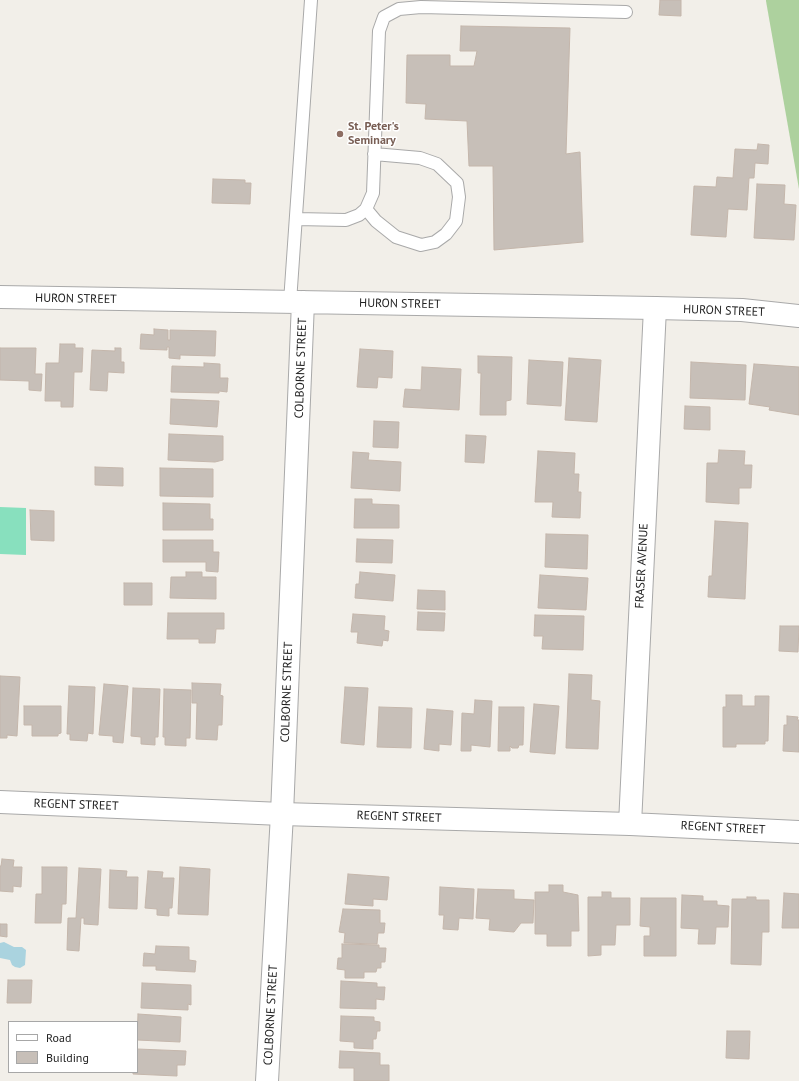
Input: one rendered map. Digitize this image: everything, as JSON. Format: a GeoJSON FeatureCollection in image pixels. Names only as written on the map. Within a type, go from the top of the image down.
{"type":"FeatureCollection","features":[{"type":"Feature","properties":{"kind":"street","name":"HURON STREET"},"geometry":{"type":"LineString","coordinates":[[0,297],[742,310],[799,316]]}},
{"type":"Feature","properties":{"kind":"street","name":"COLBORNE STREET"},"geometry":{"type":"LineString","coordinates":[[267,1081],[282,814],[297,302]]}},
{"type":"Feature","properties":{"kind":"street","name":"FRASER AVENUE"},"geometry":{"type":"LineString","coordinates":[[630,824],[655,308]]}},
{"type":"Feature","properties":{"kind":"street","name":"REGENT STREET"},"geometry":{"type":"LineString","coordinates":[[0,802],[282,814],[630,824],[799,832]]}},
{"type":"Feature","properties":{"kind":"lane"},"geometry":{"type":"LineString","coordinates":[[297,302],[296,219],[311,0]]}},
{"type":"Feature","properties":{"kind":"lane"},"geometry":{"type":"LineString","coordinates":[[296,219],[346,220],[359,215],[366,209],[373,193],[379,32],[384,17],[399,9],[421,7],[626,12]]}},
{"type":"Feature","properties":{"kind":"lane"},"geometry":{"type":"LineString","coordinates":[[366,209],[376,221],[396,237],[421,245],[435,242],[446,234],[456,221],[459,197],[457,184],[437,164],[420,158],[374,154]]}},
{"type":"Feature","properties":{"kind":"green space"},"geometry":{"type":"Polygon","coordinates":[[[799,0],[799,189],[766,1],[799,0]]]}},
{"type":"Feature","properties":{"kind":"green space"},"geometry":{"type":"Polygon","coordinates":[[[0,507],[26,508],[26,555],[0,554],[0,507]]]}},
{"type":"Feature","properties":{"kind":"water"},"geometry":{"type":"Polygon","coordinates":[[[4,942],[14,947],[22,947],[26,950],[25,965],[20,968],[15,967],[12,965],[10,960],[0,958],[0,943],[4,942]]]}},
{"type":"Feature","properties":{"kind":"building"},"geometry":{"type":"Polygon","coordinates":[[[660,0],[681,0],[681,16],[659,15],[660,0]]]}},
{"type":"Feature","properties":{"kind":"building"},"geometry":{"type":"Polygon","coordinates":[[[461,26],[570,28],[566,154],[580,152],[583,242],[494,250],[493,166],[469,166],[467,121],[425,119],[426,104],[406,103],[407,55],[450,55],[450,66],[474,66],[477,51],[460,51],[461,26]]]}},
{"type":"Feature","properties":{"kind":"building"},"geometry":{"type":"Polygon","coordinates":[[[758,144],[769,145],[768,164],[755,163],[754,178],[749,178],[747,210],[728,209],[726,237],[691,235],[694,186],[716,187],[717,177],[733,178],[735,149],[757,150],[758,144]]]}},
{"type":"Feature","properties":{"kind":"building"},"geometry":{"type":"Polygon","coordinates":[[[213,179],[245,180],[245,183],[251,183],[250,204],[212,203],[213,179]]]}},
{"type":"Feature","properties":{"kind":"building"},"geometry":{"type":"Polygon","coordinates":[[[757,184],[785,185],[784,204],[796,205],[794,240],[754,238],[757,184]]]}},
{"type":"Feature","properties":{"kind":"building"},"geometry":{"type":"Polygon","coordinates":[[[154,329],[168,330],[168,340],[170,340],[170,330],[216,331],[215,356],[180,355],[180,359],[169,358],[169,347],[167,347],[167,350],[140,349],[141,334],[154,335],[154,329]]]}},
{"type":"Feature","properties":{"kind":"building"},"geometry":{"type":"Polygon","coordinates":[[[60,344],[75,344],[75,348],[83,348],[82,372],[74,372],[73,407],[61,407],[61,401],[45,401],[46,363],[59,363],[60,344]]]}},
{"type":"Feature","properties":{"kind":"building"},"geometry":{"type":"Polygon","coordinates":[[[0,348],[36,348],[35,374],[42,374],[41,391],[29,390],[29,381],[0,380],[0,348]]]}},
{"type":"Feature","properties":{"kind":"building"},"geometry":{"type":"Polygon","coordinates":[[[115,348],[121,348],[121,362],[124,362],[124,373],[108,372],[107,391],[90,390],[92,350],[115,351],[115,348]]]}},
{"type":"Feature","properties":{"kind":"building"},"geometry":{"type":"Polygon","coordinates":[[[360,349],[393,351],[392,378],[378,377],[377,388],[357,387],[360,349]]]}},
{"type":"Feature","properties":{"kind":"building"},"geometry":{"type":"Polygon","coordinates":[[[478,356],[512,357],[511,400],[506,401],[506,415],[480,415],[481,373],[478,373],[478,356]]]}},
{"type":"Feature","properties":{"kind":"building"},"geometry":{"type":"Polygon","coordinates":[[[569,358],[601,360],[597,422],[565,420],[569,358]]]}},
{"type":"Feature","properties":{"kind":"building"},"geometry":{"type":"Polygon","coordinates":[[[529,360],[563,362],[561,406],[527,404],[529,360]]]}},
{"type":"Feature","properties":{"kind":"building"},"geometry":{"type":"Polygon","coordinates":[[[691,362],[746,365],[745,400],[690,398],[691,362]]]}},
{"type":"Feature","properties":{"kind":"building"},"geometry":{"type":"Polygon","coordinates":[[[204,363],[220,364],[220,378],[228,378],[227,392],[171,392],[172,366],[204,367],[204,363]]]}},
{"type":"Feature","properties":{"kind":"building"},"geometry":{"type":"Polygon","coordinates":[[[754,364],[799,367],[799,415],[769,410],[770,407],[749,404],[754,364]]]}},
{"type":"Feature","properties":{"kind":"building"},"geometry":{"type":"Polygon","coordinates":[[[422,367],[461,369],[459,410],[403,407],[405,389],[421,390],[422,367]]]}},
{"type":"Feature","properties":{"kind":"building"},"geometry":{"type":"Polygon","coordinates":[[[171,399],[219,401],[217,427],[170,424],[171,399]]]}},
{"type":"Feature","properties":{"kind":"building"},"geometry":{"type":"Polygon","coordinates":[[[685,406],[710,407],[710,430],[684,429],[685,406]]]}},
{"type":"Feature","properties":{"kind":"building"},"geometry":{"type":"Polygon","coordinates":[[[374,421],[399,422],[398,448],[373,447],[374,421]]]}},
{"type":"Feature","properties":{"kind":"building"},"geometry":{"type":"Polygon","coordinates":[[[169,434],[223,436],[223,460],[215,462],[168,460],[169,434]]]}},
{"type":"Feature","properties":{"kind":"building"},"geometry":{"type":"Polygon","coordinates":[[[466,435],[486,436],[484,463],[465,462],[466,435]]]}},
{"type":"Feature","properties":{"kind":"building"},"geometry":{"type":"Polygon","coordinates":[[[719,450],[745,451],[744,465],[752,465],[751,488],[739,488],[739,504],[706,502],[707,463],[718,463],[719,450]]]}},
{"type":"Feature","properties":{"kind":"building"},"geometry":{"type":"Polygon","coordinates":[[[538,451],[575,453],[574,474],[579,474],[578,492],[581,492],[580,518],[552,517],[553,502],[535,502],[538,451]]]}},
{"type":"Feature","properties":{"kind":"building"},"geometry":{"type":"Polygon","coordinates":[[[353,452],[369,453],[368,460],[401,462],[400,491],[351,488],[353,452]]]}},
{"type":"Feature","properties":{"kind":"building"},"geometry":{"type":"Polygon","coordinates":[[[95,467],[123,468],[123,486],[95,485],[95,467]]]}},
{"type":"Feature","properties":{"kind":"building"},"geometry":{"type":"Polygon","coordinates":[[[160,468],[213,469],[213,497],[160,496],[160,468]]]}},
{"type":"Feature","properties":{"kind":"building"},"geometry":{"type":"Polygon","coordinates":[[[355,499],[372,499],[372,504],[399,505],[399,528],[354,528],[355,499]]]}},
{"type":"Feature","properties":{"kind":"building"},"geometry":{"type":"Polygon","coordinates":[[[163,503],[210,504],[210,519],[213,519],[213,530],[163,530],[163,503]]]}},
{"type":"Feature","properties":{"kind":"building"},"geometry":{"type":"Polygon","coordinates":[[[30,510],[54,511],[54,541],[31,540],[30,510]]]}},
{"type":"Feature","properties":{"kind":"building"},"geometry":{"type":"Polygon","coordinates":[[[715,521],[748,523],[745,599],[708,597],[709,576],[712,576],[715,521]]]}},
{"type":"Feature","properties":{"kind":"building"},"geometry":{"type":"Polygon","coordinates":[[[546,534],[588,535],[587,569],[545,567],[546,534]]]}},
{"type":"Feature","properties":{"kind":"building"},"geometry":{"type":"Polygon","coordinates":[[[357,539],[393,540],[392,563],[356,562],[357,539]]]}},
{"type":"Feature","properties":{"kind":"building"},"geometry":{"type":"Polygon","coordinates":[[[163,540],[213,540],[213,552],[219,552],[218,572],[206,571],[206,562],[163,562],[163,540]]]}},
{"type":"Feature","properties":{"kind":"building"},"geometry":{"type":"Polygon","coordinates":[[[186,572],[202,572],[202,577],[216,577],[216,599],[170,598],[171,577],[186,577],[186,572]]]}},
{"type":"Feature","properties":{"kind":"building"},"geometry":{"type":"Polygon","coordinates":[[[360,572],[395,575],[393,601],[355,598],[356,584],[359,584],[360,572]]]}},
{"type":"Feature","properties":{"kind":"building"},"geometry":{"type":"Polygon","coordinates":[[[540,575],[588,578],[586,610],[538,608],[540,575]]]}},
{"type":"Feature","properties":{"kind":"building"},"geometry":{"type":"Polygon","coordinates":[[[124,583],[152,583],[152,605],[124,605],[124,583]]]}},
{"type":"Feature","properties":{"kind":"building"},"geometry":{"type":"Polygon","coordinates":[[[418,590],[445,591],[445,610],[417,609],[418,590]]]}},
{"type":"Feature","properties":{"kind":"building"},"geometry":{"type":"Polygon","coordinates":[[[418,612],[445,613],[444,631],[417,630],[418,612]]]}},
{"type":"Feature","properties":{"kind":"building"},"geometry":{"type":"Polygon","coordinates":[[[168,613],[224,613],[224,629],[216,629],[215,643],[199,643],[199,639],[167,639],[168,613]]]}},
{"type":"Feature","properties":{"kind":"building"},"geometry":{"type":"Polygon","coordinates":[[[353,614],[385,616],[384,630],[389,631],[388,641],[383,640],[382,646],[357,643],[358,632],[351,632],[353,614]]]}},
{"type":"Feature","properties":{"kind":"building"},"geometry":{"type":"Polygon","coordinates":[[[535,615],[584,616],[583,650],[542,649],[543,636],[534,636],[535,615]]]}},
{"type":"Feature","properties":{"kind":"building"},"geometry":{"type":"Polygon","coordinates":[[[780,626],[799,626],[798,652],[779,651],[780,626]]]}},
{"type":"Feature","properties":{"kind":"building"},"geometry":{"type":"Polygon","coordinates":[[[569,674],[592,675],[591,700],[600,701],[598,749],[566,748],[569,674]]]}},
{"type":"Feature","properties":{"kind":"building"},"geometry":{"type":"Polygon","coordinates":[[[0,676],[20,677],[17,736],[7,735],[7,738],[0,738],[0,676]]]}},
{"type":"Feature","properties":{"kind":"building"},"geometry":{"type":"Polygon","coordinates":[[[192,683],[221,684],[220,695],[223,696],[222,725],[218,725],[217,740],[196,739],[197,703],[192,703],[192,683]]]}},
{"type":"Feature","properties":{"kind":"building"},"geometry":{"type":"Polygon","coordinates":[[[104,684],[128,686],[123,743],[113,742],[113,736],[99,735],[104,684]]]}},
{"type":"Feature","properties":{"kind":"building"},"geometry":{"type":"Polygon","coordinates":[[[69,686],[95,687],[93,734],[88,733],[87,741],[70,740],[70,734],[67,734],[69,686]]]}},
{"type":"Feature","properties":{"kind":"building"},"geometry":{"type":"Polygon","coordinates":[[[345,687],[368,688],[364,745],[341,743],[345,687]]]}},
{"type":"Feature","properties":{"kind":"building"},"geometry":{"type":"Polygon","coordinates":[[[133,688],[160,689],[158,737],[155,737],[155,745],[141,744],[141,737],[131,736],[133,688]]]}},
{"type":"Feature","properties":{"kind":"building"},"geometry":{"type":"Polygon","coordinates":[[[164,689],[191,690],[190,738],[186,738],[186,746],[165,745],[165,737],[163,737],[164,689]]]}},
{"type":"Feature","properties":{"kind":"building"},"geometry":{"type":"Polygon","coordinates":[[[726,695],[742,695],[742,706],[755,706],[755,696],[769,696],[768,741],[765,741],[765,744],[736,744],[736,747],[723,747],[723,707],[726,707],[726,695]]]}},
{"type":"Feature","properties":{"kind":"building"},"geometry":{"type":"Polygon","coordinates":[[[475,700],[492,701],[490,747],[471,745],[471,751],[461,751],[462,713],[474,714],[475,700]]]}},
{"type":"Feature","properties":{"kind":"building"},"geometry":{"type":"Polygon","coordinates":[[[534,704],[559,706],[555,754],[530,752],[534,704]]]}},
{"type":"Feature","properties":{"kind":"building"},"geometry":{"type":"Polygon","coordinates":[[[24,706],[61,706],[61,733],[58,734],[58,736],[32,736],[32,725],[24,725],[24,706]]]}},
{"type":"Feature","properties":{"kind":"building"},"geometry":{"type":"Polygon","coordinates":[[[379,707],[412,708],[411,748],[377,747],[379,707]]]}},
{"type":"Feature","properties":{"kind":"building"},"geometry":{"type":"Polygon","coordinates":[[[499,707],[524,707],[523,745],[519,745],[518,748],[512,748],[510,746],[510,751],[498,751],[499,707]]]}},
{"type":"Feature","properties":{"kind":"building"},"geometry":{"type":"Polygon","coordinates":[[[427,709],[453,711],[451,745],[439,744],[439,751],[424,749],[427,709]]]}},
{"type":"Feature","properties":{"kind":"building"},"geometry":{"type":"Polygon","coordinates":[[[787,716],[798,717],[797,720],[799,720],[799,752],[783,751],[784,725],[787,725],[787,716]]]}},
{"type":"Feature","properties":{"kind":"building"},"geometry":{"type":"Polygon","coordinates":[[[2,859],[14,860],[13,867],[22,867],[21,887],[13,886],[13,892],[0,891],[0,866],[2,859]]]}},
{"type":"Feature","properties":{"kind":"building"},"geometry":{"type":"Polygon","coordinates":[[[42,867],[67,867],[66,904],[62,904],[61,923],[35,923],[36,894],[42,894],[42,867]]]}},
{"type":"Feature","properties":{"kind":"building"},"geometry":{"type":"Polygon","coordinates":[[[180,867],[210,869],[208,915],[178,914],[180,867]]]}},
{"type":"Feature","properties":{"kind":"building"},"geometry":{"type":"Polygon","coordinates":[[[79,868],[101,869],[98,925],[84,924],[84,918],[81,918],[79,951],[67,950],[68,918],[76,918],[79,868]]]}},
{"type":"Feature","properties":{"kind":"building"},"geometry":{"type":"Polygon","coordinates":[[[110,870],[127,871],[126,877],[138,877],[137,909],[109,908],[110,870]]]}},
{"type":"Feature","properties":{"kind":"building"},"geometry":{"type":"Polygon","coordinates":[[[148,871],[163,872],[162,878],[174,878],[172,908],[169,908],[169,916],[157,915],[157,909],[145,908],[148,871]]]}},
{"type":"Feature","properties":{"kind":"building"},"geometry":{"type":"Polygon","coordinates":[[[348,874],[389,877],[387,900],[373,899],[373,906],[345,904],[348,874]]]}},
{"type":"Feature","properties":{"kind":"building"},"geometry":{"type":"Polygon","coordinates":[[[549,885],[563,885],[563,892],[578,895],[579,931],[571,931],[571,946],[547,946],[547,934],[535,934],[535,892],[549,892],[549,885]]]}},
{"type":"Feature","properties":{"kind":"building"},"geometry":{"type":"Polygon","coordinates":[[[440,887],[474,889],[473,919],[459,918],[458,930],[443,929],[444,915],[439,915],[440,887]]]}},
{"type":"Feature","properties":{"kind":"building"},"geometry":{"type":"Polygon","coordinates":[[[478,889],[514,890],[514,899],[534,900],[533,923],[521,923],[514,932],[489,930],[490,919],[476,918],[478,889]]]}},
{"type":"Feature","properties":{"kind":"building"},"geometry":{"type":"Polygon","coordinates":[[[602,892],[611,892],[611,898],[630,898],[630,925],[616,925],[615,945],[601,945],[601,955],[588,956],[588,897],[602,897],[602,892]]]}},
{"type":"Feature","properties":{"kind":"building"},"geometry":{"type":"Polygon","coordinates":[[[784,893],[799,894],[799,928],[782,928],[784,893]]]}},
{"type":"Feature","properties":{"kind":"building"},"geometry":{"type":"Polygon","coordinates":[[[682,895],[703,896],[703,901],[717,901],[717,905],[729,906],[728,927],[716,927],[715,944],[698,944],[699,929],[681,928],[682,895]]]}},
{"type":"Feature","properties":{"kind":"building"},"geometry":{"type":"Polygon","coordinates":[[[747,897],[756,897],[756,900],[769,900],[769,932],[762,932],[761,965],[731,964],[732,899],[747,899],[747,897]]]}},
{"type":"Feature","properties":{"kind":"building"},"geometry":{"type":"Polygon","coordinates":[[[641,898],[676,898],[676,956],[644,956],[644,936],[650,936],[650,927],[640,926],[641,898]]]}},
{"type":"Feature","properties":{"kind":"building"},"geometry":{"type":"Polygon","coordinates":[[[343,909],[380,910],[380,923],[385,923],[384,933],[378,933],[377,944],[344,943],[345,933],[339,932],[343,909]]]}},
{"type":"Feature","properties":{"kind":"building"},"geometry":{"type":"Polygon","coordinates":[[[0,924],[7,924],[7,937],[0,936],[0,924]]]}},
{"type":"Feature","properties":{"kind":"building"},"geometry":{"type":"Polygon","coordinates":[[[342,944],[379,945],[379,948],[386,948],[385,962],[381,962],[381,968],[377,968],[376,972],[364,972],[364,978],[345,978],[345,970],[337,969],[338,958],[342,958],[342,944]]]}},
{"type":"Feature","properties":{"kind":"building"},"geometry":{"type":"Polygon","coordinates":[[[156,946],[189,947],[189,960],[196,961],[195,972],[156,970],[156,966],[143,966],[144,953],[155,954],[156,946]]]}},
{"type":"Feature","properties":{"kind":"building"},"geometry":{"type":"Polygon","coordinates":[[[8,980],[32,980],[31,1003],[7,1003],[8,980]]]}},
{"type":"Feature","properties":{"kind":"building"},"geometry":{"type":"Polygon","coordinates":[[[341,981],[377,983],[377,987],[385,987],[384,1000],[376,999],[376,1009],[340,1008],[341,981]]]}},
{"type":"Feature","properties":{"kind":"building"},"geometry":{"type":"Polygon","coordinates":[[[142,983],[191,985],[191,1005],[188,1004],[188,1010],[141,1008],[142,983]]]}},
{"type":"Feature","properties":{"kind":"building"},"geometry":{"type":"Polygon","coordinates":[[[138,1014],[181,1017],[180,1042],[138,1040],[138,1014]]]}},
{"type":"Feature","properties":{"kind":"building"},"geometry":{"type":"Polygon","coordinates":[[[341,1016],[374,1017],[374,1021],[380,1022],[380,1031],[377,1031],[376,1039],[373,1039],[373,1049],[354,1048],[354,1042],[340,1041],[341,1016]]]}},
{"type":"Feature","properties":{"kind":"building"},"geometry":{"type":"Polygon","coordinates":[[[727,1031],[750,1031],[749,1059],[726,1058],[727,1031]]]}},
{"type":"Feature","properties":{"kind":"building"},"geometry":{"type":"Polygon","coordinates":[[[138,1049],[186,1051],[185,1065],[177,1065],[177,1076],[133,1074],[138,1073],[138,1049]]]}},
{"type":"Feature","properties":{"kind":"building"},"geometry":{"type":"Polygon","coordinates":[[[340,1051],[380,1053],[380,1065],[389,1065],[389,1081],[354,1081],[354,1068],[339,1068],[340,1051]]]}},
{"type":"Feature","properties":{"kind":"place","name":"St. Peter's Seminary"},"geometry":{"type":"Point","coordinates":[340,134]}}]}
